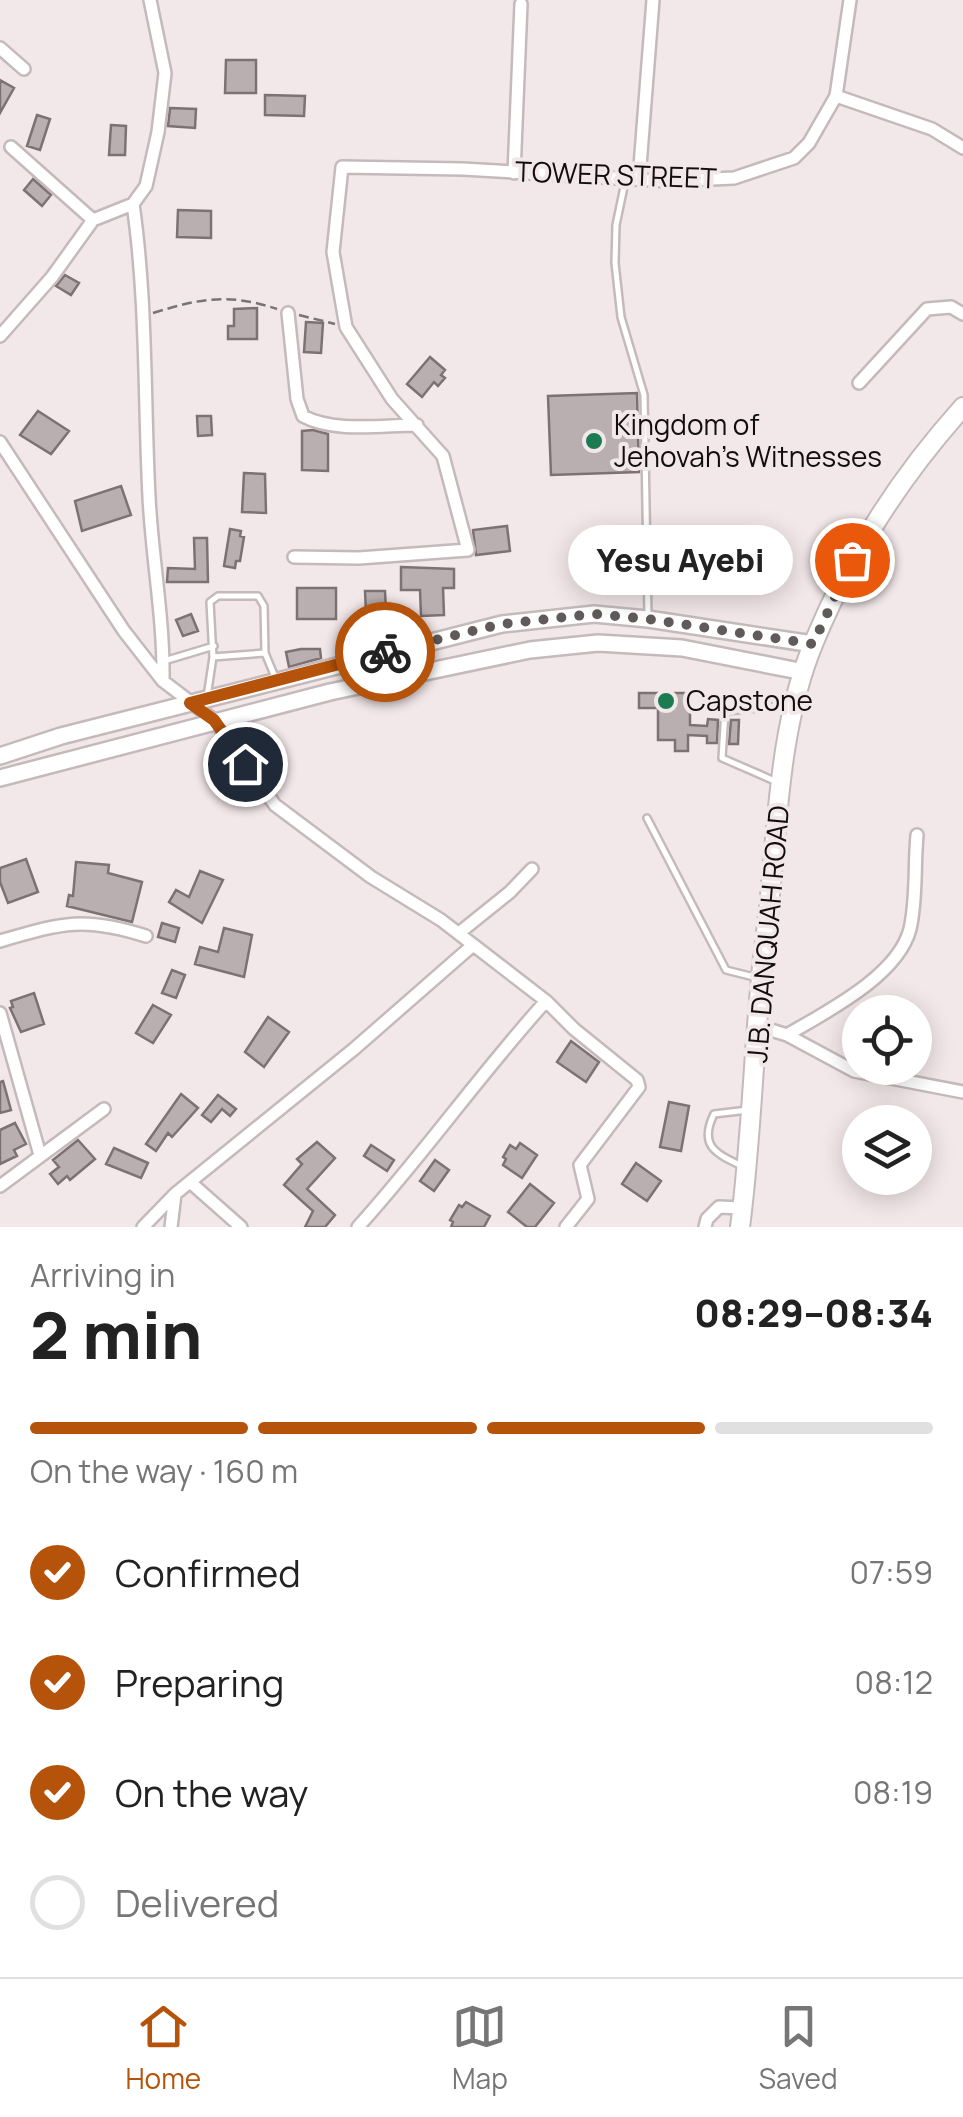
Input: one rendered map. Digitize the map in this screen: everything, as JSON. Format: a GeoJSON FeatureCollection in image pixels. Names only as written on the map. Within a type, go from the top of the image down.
{"type":"FeatureCollection","features":[{"type":"Feature","properties":{"kind":"highway","name":"J.B. DANQUAH ROAD"},"geometry":{"type":"LineString","coordinates":[[741,1218],[781,784],[794,705],[813,644],[852,560],[904,479],[963,407]]}},
{"type":"Feature","properties":{"kind":"main road"},"geometry":{"type":"LineString","coordinates":[[0,756],[62,736],[502,624],[594,614],[813,644]]}},
{"type":"Feature","properties":{"kind":"main road"},"geometry":{"type":"LineString","coordinates":[[0,778],[214,720],[530,650],[598,643],[682,648],[804,672]]}},
{"type":"Feature","properties":{"kind":"street"},"geometry":{"type":"LineString","coordinates":[[0,336],[52,277],[93,220],[132,204],[146,186],[166,73],[150,0]]}},
{"type":"Feature","properties":{"kind":"street"},"geometry":{"type":"LineString","coordinates":[[633,178],[653,0]]}},
{"type":"Feature","properties":{"kind":"street"},"geometry":{"type":"LineString","coordinates":[[850,0],[836,96],[932,129],[963,148]]}},
{"type":"Feature","properties":{"kind":"street"},"geometry":{"type":"LineString","coordinates":[[514,173],[521,4]]}},
{"type":"Feature","properties":{"kind":"street"},"geometry":{"type":"LineString","coordinates":[[0,48],[24,69]]}},
{"type":"Feature","properties":{"kind":"street","name":"TOWER STREET"},"geometry":{"type":"LineString","coordinates":[[346,327],[333,252],[342,167],[734,178],[794,158],[809,143],[836,96]]}},
{"type":"Feature","properties":{"kind":"street"},"geometry":{"type":"LineString","coordinates":[[11,146],[93,220]]}},
{"type":"Feature","properties":{"kind":"street"},"geometry":{"type":"LineString","coordinates":[[132,204],[140,254],[149,507],[164,644],[162,681]]}},
{"type":"Feature","properties":{"kind":"street"},"geometry":{"type":"LineString","coordinates":[[859,382],[927,309],[951,307],[963,314]]}},
{"type":"Feature","properties":{"kind":"street"},"geometry":{"type":"LineString","coordinates":[[288,312],[297,399],[303,416],[313,422],[342,425],[417,425]]}},
{"type":"Feature","properties":{"kind":"street"},"geometry":{"type":"LineString","coordinates":[[294,557],[359,558],[468,550],[443,456],[392,399],[346,327]]}},
{"type":"Feature","properties":{"kind":"street"},"geometry":{"type":"LineString","coordinates":[[0,442],[104,605],[162,681],[214,720],[275,805],[371,877],[459,933],[637,1080],[639,1088],[580,1164],[588,1199],[566,1227]]}},
{"type":"Feature","properties":{"kind":"street"},"geometry":{"type":"LineString","coordinates":[[787,1035],[848,998],[894,959],[909,934],[917,835]]}},
{"type":"Feature","properties":{"kind":"street"},"geometry":{"type":"LineString","coordinates":[[459,933],[532,870]]}},
{"type":"Feature","properties":{"kind":"street"},"geometry":{"type":"LineString","coordinates":[[0,940],[48,927],[90,922],[146,936]]}},
{"type":"Feature","properties":{"kind":"street"},"geometry":{"type":"LineString","coordinates":[[143,1227],[175,1194],[354,1050],[473,944]]}},
{"type":"Feature","properties":{"kind":"street"},"geometry":{"type":"LineString","coordinates":[[358,1227],[415,1162],[486,1067],[546,1001]]}},
{"type":"Feature","properties":{"kind":"street"},"geometry":{"type":"LineString","coordinates":[[0,1012],[40,1155]]}},
{"type":"Feature","properties":{"kind":"street"},"geometry":{"type":"LineString","coordinates":[[758,1026],[787,1035],[854,1071],[963,1092]]}},
{"type":"Feature","properties":{"kind":"street"},"geometry":{"type":"LineString","coordinates":[[0,1186],[104,1110]]}},
{"type":"Feature","properties":{"kind":"street"},"geometry":{"type":"LineString","coordinates":[[190,1182],[242,1227]]}},
{"type":"Feature","properties":{"kind":"street"},"geometry":{"type":"LineString","coordinates":[[172,1227],[175,1194]]}},
{"type":"Feature","properties":{"kind":"street"},"geometry":{"type":"LineString","coordinates":[[705,1227],[720,1207],[741,1218]]}},
{"type":"Feature","properties":{"kind":"lane"},"geometry":{"type":"LineString","coordinates":[[633,178],[620,198],[615,264],[620,317],[644,395],[648,619]]}},
{"type":"Feature","properties":{"kind":"lane"},"geometry":{"type":"LineString","coordinates":[[207,698],[214,657],[213,598],[258,596],[264,606],[265,653],[276,680]]}},
{"type":"Feature","properties":{"kind":"lane"},"geometry":{"type":"LineString","coordinates":[[163,661],[214,646]]}},
{"type":"Feature","properties":{"kind":"lane"},"geometry":{"type":"LineString","coordinates":[[214,657],[265,653]]}},
{"type":"Feature","properties":{"kind":"lane"},"geometry":{"type":"LineString","coordinates":[[781,784],[722,758],[725,710],[794,705]]}},
{"type":"Feature","properties":{"kind":"lane"},"geometry":{"type":"LineString","coordinates":[[647,818],[726,970],[761,978]]}},
{"type":"Feature","properties":{"kind":"lane"},"geometry":{"type":"LineString","coordinates":[[747,1169],[719,1155],[709,1143],[707,1128],[714,1114],[753,1110]]}},
{"type":"Feature","properties":{"kind":"path"},"geometry":{"type":"LineString","coordinates":[[142,316],[188,302],[241,298],[346,327]]}},
{"type":"Feature","properties":{"kind":"building"},"geometry":{"type":"Polygon","coordinates":[[[226,60],[256,60],[256,93],[225,93],[226,60]]]}},
{"type":"Feature","properties":{"kind":"building"},"geometry":{"type":"Polygon","coordinates":[[[0,80],[14,88],[0,113],[0,80]]]}},
{"type":"Feature","properties":{"kind":"building"},"geometry":{"type":"Polygon","coordinates":[[[265,95],[305,96],[304,116],[265,115],[265,95]]]}},
{"type":"Feature","properties":{"kind":"building"},"geometry":{"type":"Polygon","coordinates":[[[170,108],[196,109],[195,128],[168,126],[170,108]]]}},
{"type":"Feature","properties":{"kind":"building"},"geometry":{"type":"Polygon","coordinates":[[[37,115],[50,119],[40,150],[27,146],[37,115]]]}},
{"type":"Feature","properties":{"kind":"building"},"geometry":{"type":"Polygon","coordinates":[[[111,125],[126,126],[125,155],[109,155],[111,125]]]}},
{"type":"Feature","properties":{"kind":"building"},"geometry":{"type":"Polygon","coordinates":[[[33,179],[51,195],[42,206],[24,190],[33,179]]]}},
{"type":"Feature","properties":{"kind":"building"},"geometry":{"type":"Polygon","coordinates":[[[178,210],[211,211],[211,238],[177,237],[178,210]]]}},
{"type":"Feature","properties":{"kind":"building"},"geometry":{"type":"Polygon","coordinates":[[[65,275],[79,283],[71,295],[56,286],[65,275]]]}},
{"type":"Feature","properties":{"kind":"building"},"geometry":{"type":"Polygon","coordinates":[[[257,308],[257,339],[228,339],[228,326],[234,326],[234,309],[257,308]]]}},
{"type":"Feature","properties":{"kind":"building"},"geometry":{"type":"Polygon","coordinates":[[[306,322],[323,323],[321,353],[304,352],[306,322]]]}},
{"type":"Feature","properties":{"kind":"building"},"geometry":{"type":"Polygon","coordinates":[[[430,357],[445,370],[441,375],[445,378],[438,386],[434,382],[422,397],[407,384],[430,357]]]}},
{"type":"Feature","properties":{"kind":"building"},"geometry":{"type":"Polygon","coordinates":[[[637,393],[639,472],[551,475],[548,396],[637,393]]]}},
{"type":"Feature","properties":{"kind":"building"},"geometry":{"type":"Polygon","coordinates":[[[38,411],[69,431],[51,454],[20,435],[38,411]]]}},
{"type":"Feature","properties":{"kind":"building"},"geometry":{"type":"Polygon","coordinates":[[[197,416],[211,416],[212,435],[198,436],[197,416]]]}},
{"type":"Feature","properties":{"kind":"building"},"geometry":{"type":"Polygon","coordinates":[[[302,431],[328,434],[328,471],[302,470],[302,431]]]}},
{"type":"Feature","properties":{"kind":"building"},"geometry":{"type":"Polygon","coordinates":[[[244,473],[265,474],[266,513],[242,512],[244,473]]]}},
{"type":"Feature","properties":{"kind":"building"},"geometry":{"type":"Polygon","coordinates":[[[121,486],[131,515],[82,531],[75,501],[121,486]]]}},
{"type":"Feature","properties":{"kind":"building"},"geometry":{"type":"Polygon","coordinates":[[[507,526],[510,551],[476,555],[473,530],[507,526]]]}},
{"type":"Feature","properties":{"kind":"building"},"geometry":{"type":"Polygon","coordinates":[[[230,529],[241,531],[240,536],[244,537],[235,568],[224,566],[230,529]]]}},
{"type":"Feature","properties":{"kind":"building"},"geometry":{"type":"Polygon","coordinates":[[[194,538],[207,538],[208,582],[167,582],[168,568],[195,569],[194,538]]]}},
{"type":"Feature","properties":{"kind":"building"},"geometry":{"type":"Polygon","coordinates":[[[401,567],[454,569],[454,588],[443,588],[444,615],[421,616],[420,590],[401,590],[401,567]]]}},
{"type":"Feature","properties":{"kind":"building"},"geometry":{"type":"Polygon","coordinates":[[[297,588],[336,588],[336,619],[297,619],[297,588]]]}},
{"type":"Feature","properties":{"kind":"building"},"geometry":{"type":"Polygon","coordinates":[[[365,591],[385,591],[386,611],[366,612],[365,591]]]}},
{"type":"Feature","properties":{"kind":"building"},"geometry":{"type":"Polygon","coordinates":[[[191,614],[198,631],[183,636],[176,620],[191,614]]]}},
{"type":"Feature","properties":{"kind":"building"},"geometry":{"type":"Polygon","coordinates":[[[320,649],[321,658],[289,667],[286,652],[320,649]]]}},
{"type":"Feature","properties":{"kind":"building"},"geometry":{"type":"Polygon","coordinates":[[[639,693],[690,693],[690,725],[707,726],[708,719],[718,720],[717,743],[707,743],[707,736],[688,735],[688,751],[675,751],[675,740],[658,740],[658,708],[639,708],[639,693]]]}},
{"type":"Feature","properties":{"kind":"building"},"geometry":{"type":"Polygon","coordinates":[[[731,720],[739,720],[738,744],[729,744],[731,720]]]}},
{"type":"Feature","properties":{"kind":"building"},"geometry":{"type":"Polygon","coordinates":[[[26,859],[38,892],[8,903],[0,882],[0,868],[26,859]]]}},
{"type":"Feature","properties":{"kind":"building"},"geometry":{"type":"Polygon","coordinates":[[[76,862],[109,865],[108,873],[142,882],[132,922],[67,906],[69,895],[73,896],[76,862]]]}},
{"type":"Feature","properties":{"kind":"building"},"geometry":{"type":"Polygon","coordinates":[[[200,871],[223,880],[202,923],[169,902],[176,890],[189,897],[200,871]]]}},
{"type":"Feature","properties":{"kind":"building"},"geometry":{"type":"Polygon","coordinates":[[[162,923],[179,928],[175,942],[158,937],[162,923]]]}},
{"type":"Feature","properties":{"kind":"building"},"geometry":{"type":"Polygon","coordinates":[[[224,928],[252,935],[244,977],[195,964],[200,947],[218,952],[224,928]]]}},
{"type":"Feature","properties":{"kind":"building"},"geometry":{"type":"Polygon","coordinates":[[[172,970],[185,975],[176,998],[162,993],[172,970]]]}},
{"type":"Feature","properties":{"kind":"building"},"geometry":{"type":"Polygon","coordinates":[[[34,993],[44,1024],[21,1032],[10,1008],[11,1001],[34,993]]]}},
{"type":"Feature","properties":{"kind":"building"},"geometry":{"type":"Polygon","coordinates":[[[153,1005],[171,1015],[153,1043],[136,1033],[153,1005]]]}},
{"type":"Feature","properties":{"kind":"building"},"geometry":{"type":"Polygon","coordinates":[[[268,1017],[289,1032],[264,1067],[245,1052],[268,1017]]]}},
{"type":"Feature","properties":{"kind":"building"},"geometry":{"type":"Polygon","coordinates":[[[571,1041],[599,1062],[586,1082],[557,1062],[571,1041]]]}},
{"type":"Feature","properties":{"kind":"building"},"geometry":{"type":"Polygon","coordinates":[[[3,1081],[11,1110],[0,1113],[0,1082],[3,1081]]]}},
{"type":"Feature","properties":{"kind":"building"},"geometry":{"type":"Polygon","coordinates":[[[181,1094],[198,1108],[172,1137],[168,1133],[156,1151],[146,1144],[181,1094]]]}},
{"type":"Feature","properties":{"kind":"building"},"geometry":{"type":"Polygon","coordinates":[[[218,1095],[236,1109],[230,1116],[222,1109],[211,1122],[202,1115],[218,1095]]]}},
{"type":"Feature","properties":{"kind":"building"},"geometry":{"type":"Polygon","coordinates":[[[669,1102],[689,1106],[681,1151],[660,1147],[669,1102]]]}},
{"type":"Feature","properties":{"kind":"building"},"geometry":{"type":"Polygon","coordinates":[[[15,1123],[26,1144],[14,1150],[17,1156],[0,1164],[0,1130],[15,1123]]]}},
{"type":"Feature","properties":{"kind":"building"},"geometry":{"type":"Polygon","coordinates":[[[78,1140],[95,1159],[70,1180],[67,1176],[58,1184],[50,1174],[59,1167],[53,1160],[78,1140]]]}},
{"type":"Feature","properties":{"kind":"building"},"geometry":{"type":"Polygon","coordinates":[[[317,1142],[335,1158],[307,1189],[335,1215],[325,1227],[305,1227],[313,1211],[284,1185],[302,1164],[297,1159],[317,1142]]]}},
{"type":"Feature","properties":{"kind":"building"},"geometry":{"type":"Polygon","coordinates":[[[520,1143],[537,1155],[522,1178],[503,1165],[510,1145],[516,1149],[520,1143]]]}},
{"type":"Feature","properties":{"kind":"building"},"geometry":{"type":"Polygon","coordinates":[[[371,1145],[394,1160],[387,1171],[364,1156],[371,1145]]]}},
{"type":"Feature","properties":{"kind":"building"},"geometry":{"type":"Polygon","coordinates":[[[114,1148],[148,1163],[141,1178],[106,1164],[114,1148]]]}},
{"type":"Feature","properties":{"kind":"building"},"geometry":{"type":"Polygon","coordinates":[[[435,1160],[449,1170],[434,1191],[420,1181],[435,1160]]]}},
{"type":"Feature","properties":{"kind":"building"},"geometry":{"type":"Polygon","coordinates":[[[636,1163],[661,1181],[647,1201],[622,1184],[636,1163]]]}},
{"type":"Feature","properties":{"kind":"building"},"geometry":{"type":"Polygon","coordinates":[[[530,1184],[554,1203],[535,1227],[527,1227],[508,1212],[530,1184]]]}},
{"type":"Feature","properties":{"kind":"building"},"geometry":{"type":"Polygon","coordinates":[[[466,1202],[490,1216],[484,1227],[451,1227],[450,1220],[459,1205],[462,1207],[466,1202]]]}},
{"type":"Feature","properties":{"kind":"way so far"},"geometry":{"type":"LineString","coordinates":[[385,652],[502,624],[594,614],[813,644],[852,560]]}},
{"type":"Feature","properties":{"kind":"place","name":"Kingdom of Jehovah's Witnesses"},"geometry":{"type":"Point","coordinates":[594,441]}},
{"type":"Feature","properties":{"kind":"place","name":"Yesu Ayebi"},"geometry":{"type":"Point","coordinates":[852,560]}},
{"type":"Feature","properties":{"kind":"place","name":"Capstone"},"geometry":{"type":"Point","coordinates":[666,701]}},
{"type":"Feature","properties":{"kind":"route"},"geometry":{"type":"LineString","coordinates":[[245,764],[214,720],[190,703],[385,652]]}}]}
